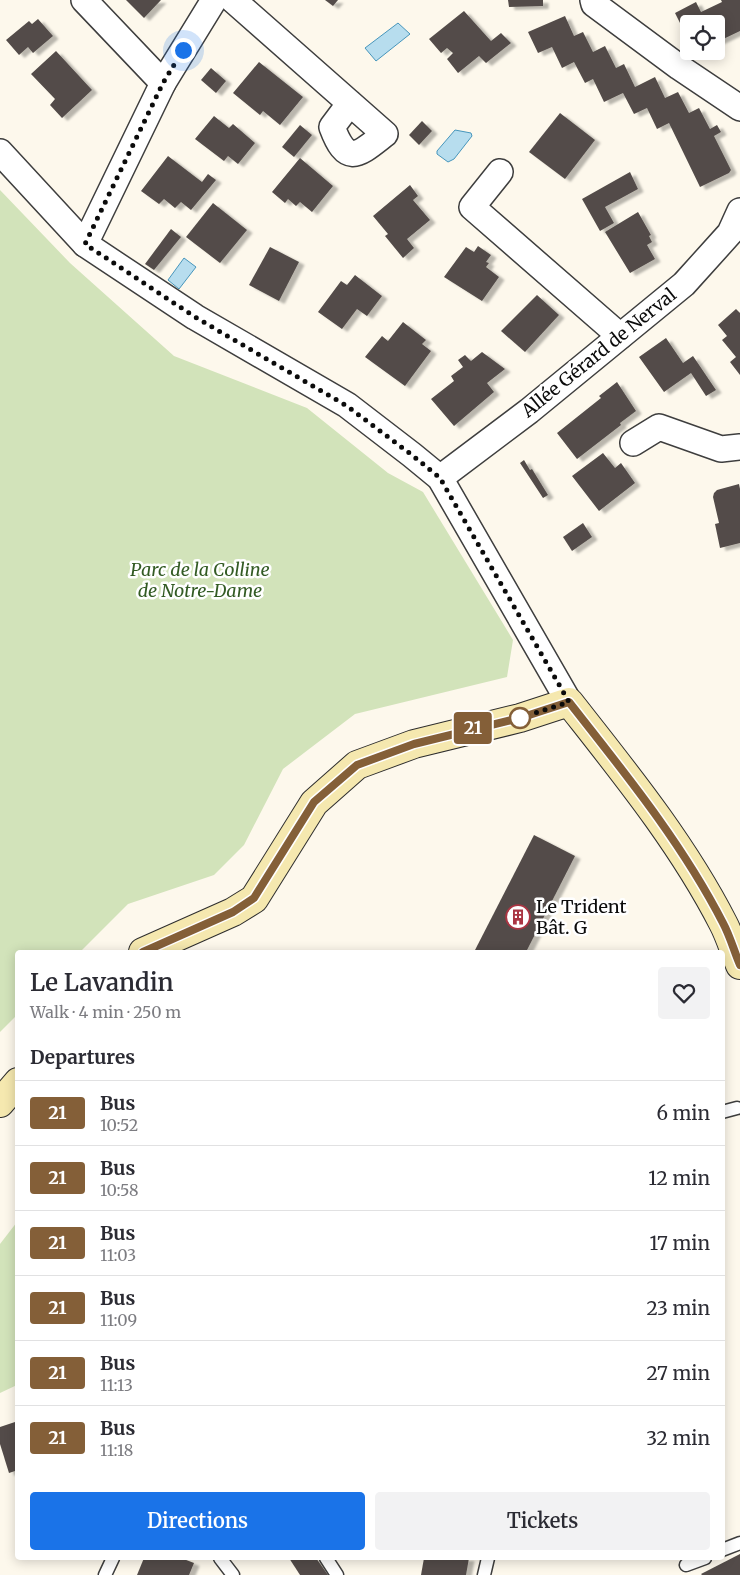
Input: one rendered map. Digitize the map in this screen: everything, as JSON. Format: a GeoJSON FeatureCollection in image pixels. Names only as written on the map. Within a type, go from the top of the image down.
{"type":"FeatureCollection","features":[{"type":"Feature","properties":{"kind":"street"},"geometry":{"type":"LineString","coordinates":[[84,0],[163,83]]}},
{"type":"Feature","properties":{"kind":"street"},"geometry":{"type":"LineString","coordinates":[[85,244],[163,83],[214,0]]}},
{"type":"Feature","properties":{"kind":"street"},"geometry":{"type":"LineString","coordinates":[[232,0],[350,103]]}},
{"type":"Feature","properties":{"kind":"street"},"geometry":{"type":"LineString","coordinates":[[593,0],[594,4],[620,25],[740,108]]}},
{"type":"Feature","properties":{"kind":"street"},"geometry":{"type":"LineString","coordinates":[[0,152],[85,244],[195,317],[347,406],[440,478],[569,702],[625,773],[732,922],[740,965]]}},
{"type":"Feature","properties":{"kind":"street"},"geometry":{"type":"LineString","coordinates":[[500,172],[472,207],[620,336]]}},
{"type":"Feature","properties":{"kind":"street","name":"Allée Gérard de Nerval"},"geometry":{"type":"LineString","coordinates":[[440,478],[529,411],[684,284],[735,238],[740,210]]}},
{"type":"Feature","properties":{"kind":"street"},"geometry":{"type":"LineString","coordinates":[[633,443],[659,427],[721,449],[740,448]]}},
{"type":"Feature","properties":{"kind":"street"},"geometry":{"type":"LineString","coordinates":[[148,950],[233,912],[254,898],[314,802],[357,765],[414,744],[520,718],[569,702]]}},
{"type":"Feature","properties":{"kind":"street"},"geometry":{"type":"LineString","coordinates":[[0,1103],[15,1086]]}},
{"type":"Feature","properties":{"kind":"lane"},"geometry":{"type":"LineString","coordinates":[[725,1111],[737,1108]]}},
{"type":"Feature","properties":{"kind":"lane"},"geometry":{"type":"LineString","coordinates":[[725,1549],[740,1543]]}},
{"type":"Feature","properties":{"kind":"lane"},"geometry":{"type":"LineString","coordinates":[[105,1575],[112,1560]]}},
{"type":"Feature","properties":{"kind":"lane"},"geometry":{"type":"LineString","coordinates":[[222,1560],[233,1575]]}},
{"type":"Feature","properties":{"kind":"lane"},"geometry":{"type":"LineString","coordinates":[[327,1560],[337,1575]]}},
{"type":"Feature","properties":{"kind":"lane"},"geometry":{"type":"LineString","coordinates":[[484,1575],[488,1560]]}},
{"type":"Feature","properties":{"kind":"lane"},"geometry":{"type":"LineString","coordinates":[[686,1565],[700,1560]]}},
{"type":"Feature","properties":{"kind":"green space","name":"Parc de la Colline de Notre-Dame"},"geometry":{"type":"Polygon","coordinates":[[[0,190],[70,263],[174,356],[307,408],[388,473],[423,492],[513,640],[507,677],[355,714],[283,769],[244,845],[214,875],[128,904],[82,950],[15,950],[15,1017],[0,1032],[0,190]]]}},
{"type":"Feature","properties":{"kind":"green space"},"geometry":{"type":"Polygon","coordinates":[[[15,1225],[15,1386],[0,1393],[0,1244],[15,1225]]]}},
{"type":"Feature","properties":{"kind":"water"},"geometry":{"type":"Polygon","coordinates":[[[398,23],[410,34],[376,61],[365,48],[398,23]]]}},
{"type":"Feature","properties":{"kind":"water"},"geometry":{"type":"Polygon","coordinates":[[[455,130],[471,133],[472,136],[454,159],[448,162],[437,154],[437,151],[455,130]]]}},
{"type":"Feature","properties":{"kind":"water"},"geometry":{"type":"Polygon","coordinates":[[[184,258],[196,267],[179,289],[168,280],[184,258]]]}},
{"type":"Feature","properties":{"kind":"building"},"geometry":{"type":"Polygon","coordinates":[[[126,0],[161,0],[144,18],[126,0]]]}},
{"type":"Feature","properties":{"kind":"building"},"geometry":{"type":"Polygon","coordinates":[[[325,0],[338,0],[333,6],[325,0]]]}},
{"type":"Feature","properties":{"kind":"building"},"geometry":{"type":"Polygon","coordinates":[[[508,0],[543,0],[543,6],[509,7],[508,0]]]}},
{"type":"Feature","properties":{"kind":"building"},"geometry":{"type":"Polygon","coordinates":[[[721,0],[740,0],[740,31],[725,38],[725,15],[680,15],[680,23],[675,13],[696,2],[701,12],[722,2],[721,0]]]}},
{"type":"Feature","properties":{"kind":"building"},"geometry":{"type":"Polygon","coordinates":[[[464,11],[491,41],[501,33],[511,43],[486,63],[479,56],[458,73],[447,59],[453,53],[447,48],[441,53],[429,39],[464,11]]]}},
{"type":"Feature","properties":{"kind":"building"},"geometry":{"type":"Polygon","coordinates":[[[565,16],[574,36],[583,32],[593,52],[605,46],[616,68],[624,64],[635,87],[655,77],[665,98],[678,92],[689,113],[699,108],[710,129],[717,125],[721,132],[714,136],[731,170],[729,173],[700,187],[669,123],[657,129],[647,108],[634,114],[623,93],[604,102],[593,79],[585,83],[574,62],[562,68],[552,47],[538,53],[528,32],[565,16]]]}},
{"type":"Feature","properties":{"kind":"building"},"geometry":{"type":"Polygon","coordinates":[[[38,19],[53,36],[33,53],[28,47],[19,55],[6,40],[29,21],[32,24],[38,19]]]}},
{"type":"Feature","properties":{"kind":"building"},"geometry":{"type":"Polygon","coordinates":[[[56,51],[92,90],[62,118],[50,105],[55,99],[31,74],[56,51]]]}},
{"type":"Feature","properties":{"kind":"building"},"geometry":{"type":"Polygon","coordinates":[[[259,62],[303,97],[280,125],[263,111],[260,115],[233,93],[259,62]]]}},
{"type":"Feature","properties":{"kind":"building"},"geometry":{"type":"Polygon","coordinates":[[[211,68],[226,81],[216,93],[201,80],[211,68]]]}},
{"type":"Feature","properties":{"kind":"building"},"geometry":{"type":"Polygon","coordinates":[[[560,113],[595,140],[565,179],[529,152],[560,113]]]}},
{"type":"Feature","properties":{"kind":"building"},"geometry":{"type":"Polygon","coordinates":[[[214,116],[229,128],[233,124],[255,143],[238,164],[228,156],[224,161],[195,139],[214,116]]]}},
{"type":"Feature","properties":{"kind":"building"},"geometry":{"type":"Polygon","coordinates":[[[422,121],[432,131],[419,145],[409,135],[422,121]]]}},
{"type":"Feature","properties":{"kind":"building"},"geometry":{"type":"Polygon","coordinates":[[[300,125],[312,135],[294,157],[282,147],[300,125]]]}},
{"type":"Feature","properties":{"kind":"building"},"geometry":{"type":"Polygon","coordinates":[[[168,156],[202,182],[208,174],[216,180],[191,210],[181,202],[175,208],[164,199],[159,204],[141,191],[168,156]]]}},
{"type":"Feature","properties":{"kind":"building"},"geometry":{"type":"Polygon","coordinates":[[[300,158],[333,186],[312,212],[300,202],[296,206],[288,199],[285,203],[272,192],[300,158]]]}},
{"type":"Feature","properties":{"kind":"building"},"geometry":{"type":"Polygon","coordinates":[[[630,172],[638,189],[605,207],[614,223],[600,231],[582,199],[630,172]]]}},
{"type":"Feature","properties":{"kind":"building"},"geometry":{"type":"Polygon","coordinates":[[[410,185],[418,196],[413,200],[430,220],[407,239],[414,248],[403,258],[385,236],[388,234],[373,216],[410,185]]]}},
{"type":"Feature","properties":{"kind":"building"},"geometry":{"type":"Polygon","coordinates":[[[213,203],[247,230],[220,263],[186,237],[213,203]]]}},
{"type":"Feature","properties":{"kind":"building"},"geometry":{"type":"Polygon","coordinates":[[[638,212],[651,235],[649,236],[652,242],[647,245],[655,259],[630,273],[605,232],[638,212]]]}},
{"type":"Feature","properties":{"kind":"building"},"geometry":{"type":"Polygon","coordinates":[[[171,229],[181,237],[154,270],[145,264],[171,229]]]}},
{"type":"Feature","properties":{"kind":"building"},"geometry":{"type":"Polygon","coordinates":[[[478,246],[491,255],[486,262],[489,263],[486,267],[499,277],[482,301],[444,277],[466,247],[474,252],[478,246]]]}},
{"type":"Feature","properties":{"kind":"building"},"geometry":{"type":"Polygon","coordinates":[[[270,247],[299,262],[279,301],[249,285],[270,247]]]}},
{"type":"Feature","properties":{"kind":"building"},"geometry":{"type":"Polygon","coordinates":[[[355,275],[382,296],[367,316],[357,309],[342,329],[318,312],[341,281],[347,285],[355,275]]]}},
{"type":"Feature","properties":{"kind":"building"},"geometry":{"type":"Polygon","coordinates":[[[537,295],[559,315],[525,352],[501,331],[537,295]]]}},
{"type":"Feature","properties":{"kind":"building"},"geometry":{"type":"Polygon","coordinates":[[[736,309],[740,313],[740,375],[730,362],[736,357],[722,340],[727,336],[718,325],[736,309]]]}},
{"type":"Feature","properties":{"kind":"building"},"geometry":{"type":"Polygon","coordinates":[[[403,322],[426,340],[422,344],[431,351],[405,386],[365,357],[382,336],[388,341],[403,322]]]}},
{"type":"Feature","properties":{"kind":"building"},"geometry":{"type":"Polygon","coordinates":[[[666,338],[683,363],[693,356],[716,390],[706,396],[691,373],[664,392],[639,357],[666,338]]]}},
{"type":"Feature","properties":{"kind":"building"},"geometry":{"type":"Polygon","coordinates":[[[482,352],[505,369],[487,383],[494,392],[454,426],[431,399],[454,381],[451,376],[463,367],[458,360],[465,355],[471,361],[482,352]]]}},
{"type":"Feature","properties":{"kind":"building"},"geometry":{"type":"Polygon","coordinates":[[[617,382],[636,411],[577,459],[557,433],[601,398],[599,396],[617,382]]]}},
{"type":"Feature","properties":{"kind":"building"},"geometry":{"type":"Polygon","coordinates":[[[603,453],[615,468],[621,463],[635,483],[599,511],[572,476],[603,453]]]}},
{"type":"Feature","properties":{"kind":"building"},"geometry":{"type":"Polygon","coordinates":[[[524,460],[530,470],[532,469],[548,495],[543,498],[520,463],[524,460]]]}},
{"type":"Feature","properties":{"kind":"building"},"geometry":{"type":"Polygon","coordinates":[[[739,484],[740,543],[720,548],[715,524],[719,523],[713,497],[714,493],[717,490],[739,484]]]}},
{"type":"Feature","properties":{"kind":"building"},"geometry":{"type":"Polygon","coordinates":[[[583,523],[592,537],[572,551],[563,537],[583,523]]]}},
{"type":"Feature","properties":{"kind":"building","name":"Le Trident Bât. G"},"geometry":{"type":"Polygon","coordinates":[[[534,835],[575,856],[527,950],[475,950],[534,835]]]}},
{"type":"Feature","properties":{"kind":"building"},"geometry":{"type":"Polygon","coordinates":[[[15,1422],[15,1471],[9,1473],[0,1444],[0,1427],[15,1422]]]}},
{"type":"Feature","properties":{"kind":"building"},"geometry":{"type":"Polygon","coordinates":[[[740,1554],[740,1575],[701,1574],[740,1554]]]}},
{"type":"Feature","properties":{"kind":"building"},"geometry":{"type":"Polygon","coordinates":[[[143,1560],[186,1560],[194,1563],[189,1575],[137,1575],[143,1560]]]}},
{"type":"Feature","properties":{"kind":"building"},"geometry":{"type":"Polygon","coordinates":[[[290,1560],[317,1560],[328,1575],[300,1575],[290,1560]]]}},
{"type":"Feature","properties":{"kind":"building"},"geometry":{"type":"Polygon","coordinates":[[[424,1560],[469,1560],[466,1575],[421,1575],[424,1560]]]}},
{"type":"Feature","properties":{"kind":"bus line","name":"21"},"geometry":{"type":"LineString","coordinates":[[148,950],[233,912],[254,898],[314,802],[357,765],[414,744],[520,718],[569,702],[625,773],[694,870],[724,924],[740,965]]}},
{"type":"Feature","properties":{"kind":"place","name":"Le Trident Bât. G"},"geometry":{"type":"Point","coordinates":[518,917]}},
{"type":"Feature","properties":{"kind":"route"},"geometry":{"type":"LineString","coordinates":[[183,50],[163,83],[85,244],[195,317],[347,406],[440,478],[569,702],[520,718]]}}]}
